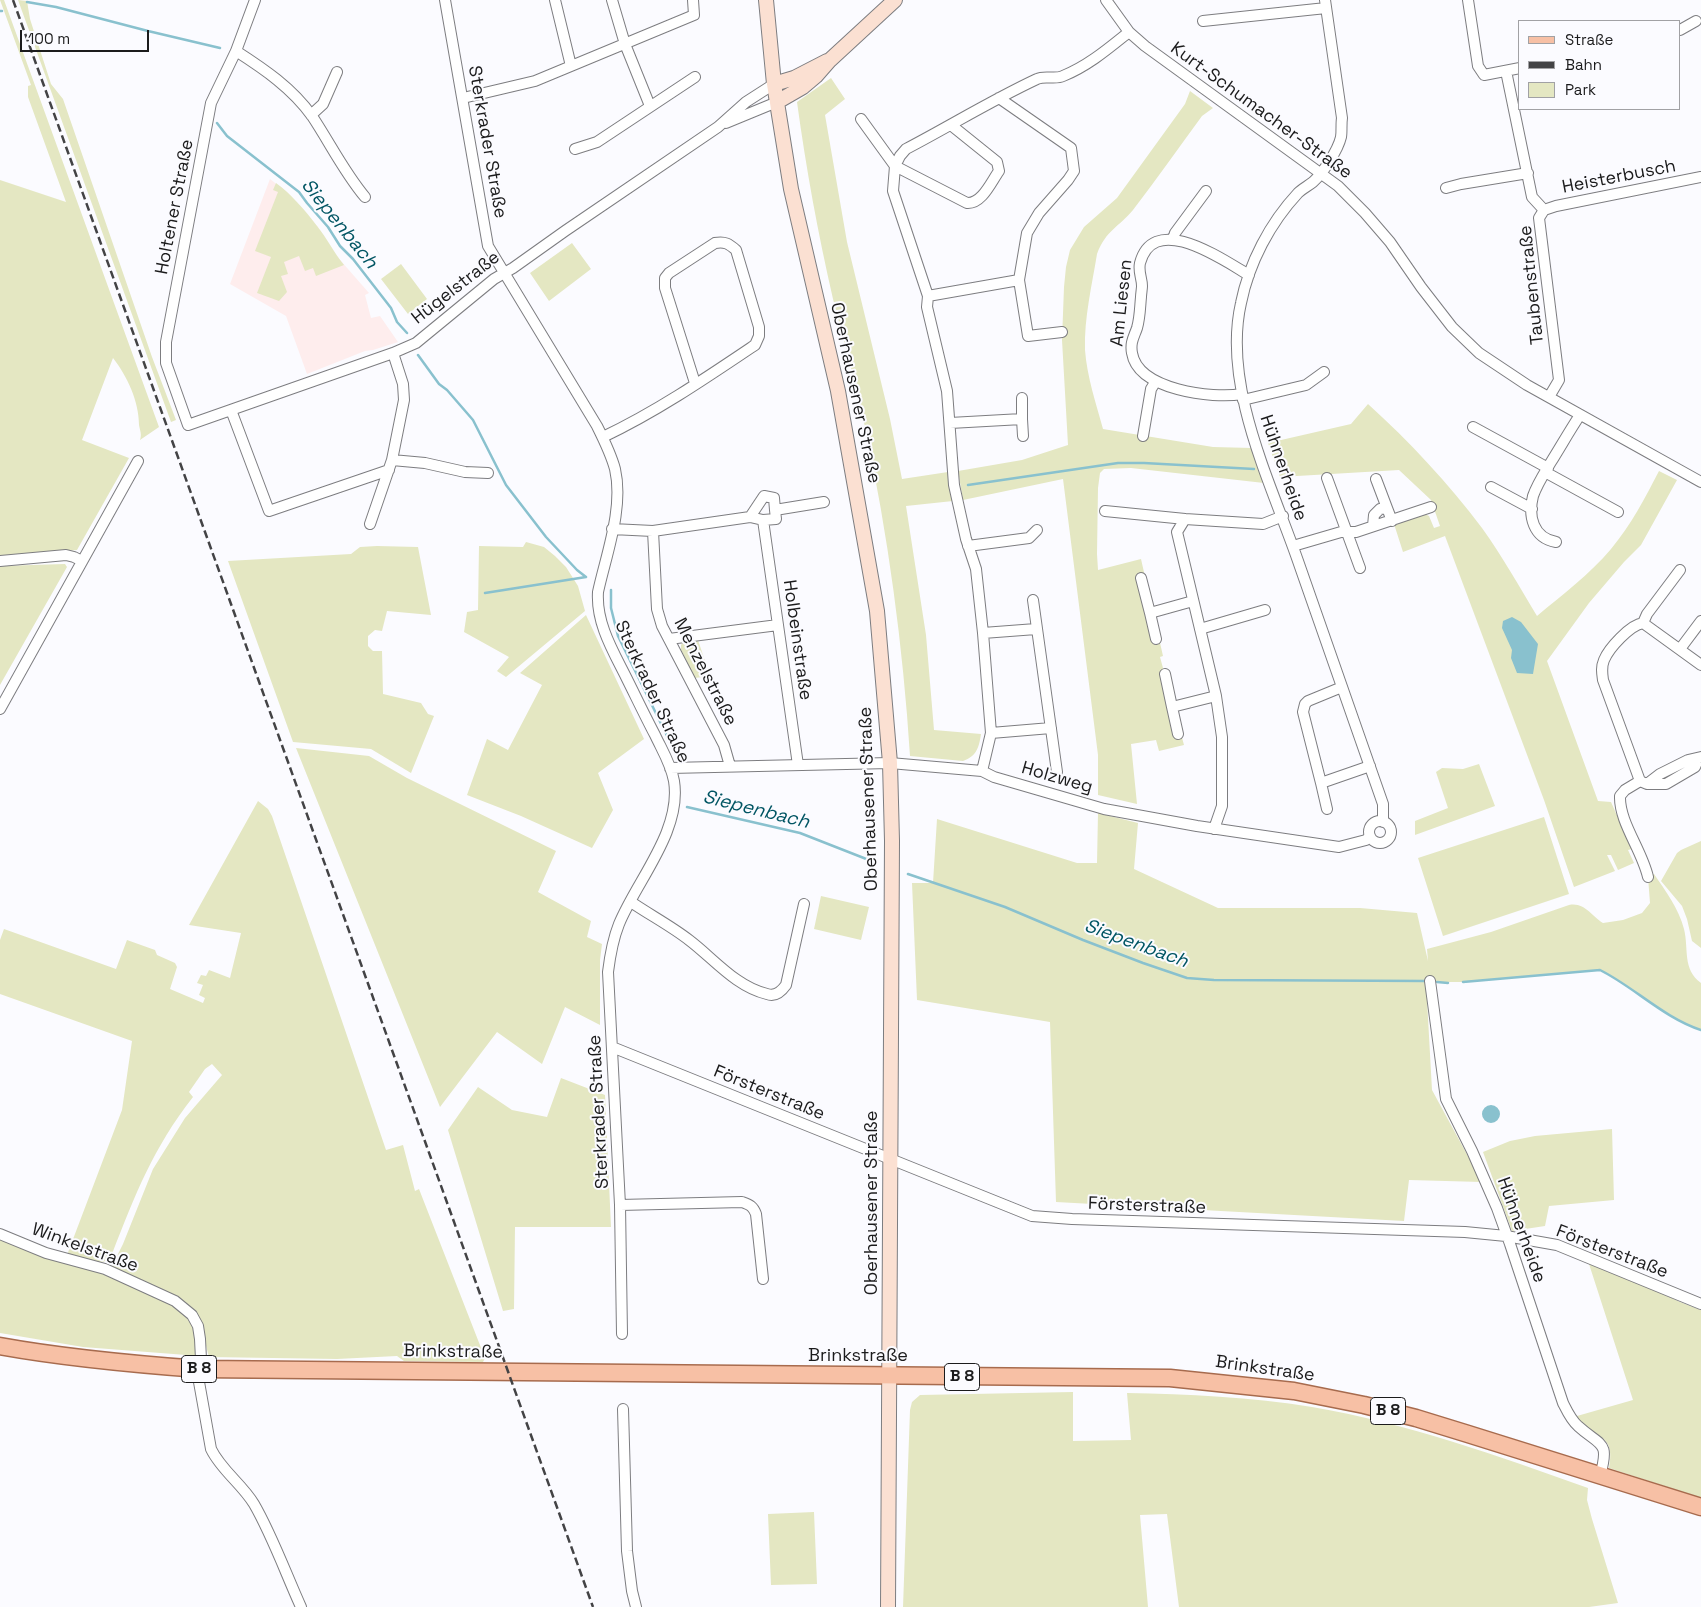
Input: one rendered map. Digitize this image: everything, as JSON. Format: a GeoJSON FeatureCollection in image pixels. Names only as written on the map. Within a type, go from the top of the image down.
{"type":"FeatureCollection","features":[{"type":"Feature","properties":{"kind":"main road","name":"Oberhausener Straße"},"geometry":{"type":"LineString","coordinates":[[766,0],[774,84],[791,189],[838,392],[877,611],[890,763],[892,841],[888,1607]]}},
{"type":"Feature","properties":{"kind":"main road","name":"Hügelstraße"},"geometry":{"type":"LineString","coordinates":[[777,102],[803,87],[816,76],[830,60],[895,0]]}},
{"type":"Feature","properties":{"kind":"main road","name":"Hügelstraße"},"geometry":{"type":"LineString","coordinates":[[774,84],[794,78],[830,60]]}},
{"type":"Feature","properties":{"kind":"main road","name":"Brinkstraße"},"geometry":{"type":"LineString","coordinates":[[0,1346],[44,1354],[120,1363],[200,1369],[1170,1378],[1294,1391],[1364,1405],[1416,1418],[1701,1507]]}},
{"type":"Feature","properties":{"kind":"street","name":"Holtener Straße"},"geometry":{"type":"LineString","coordinates":[[188,425],[166,363],[166,342],[211,103],[236,51],[255,0]]}},
{"type":"Feature","properties":{"kind":"street","name":"Sterkrader Straße"},"geometry":{"type":"LineString","coordinates":[[445,0],[488,246],[603,437],[615,471],[617,505],[597,602],[602,626],[670,768],[674,782],[672,817],[666,834],[619,924],[611,950],[608,972],[620,1206],[622,1334]]}},
{"type":"Feature","properties":{"kind":"street"},"geometry":{"type":"LineString","coordinates":[[555,0],[571,66]]}},
{"type":"Feature","properties":{"kind":"street"},"geometry":{"type":"LineString","coordinates":[[612,0],[625,44],[650,106]]}},
{"type":"Feature","properties":{"kind":"street"},"geometry":{"type":"LineString","coordinates":[[463,98],[535,81],[694,15],[693,0]]}},
{"type":"Feature","properties":{"kind":"street","name":"Kurt-Schumacher-Straße"},"geometry":{"type":"LineString","coordinates":[[1106,0],[1129,32],[1145,46],[1344,192],[1385,237],[1452,327],[1487,358],[1580,415],[1701,482]]}},
{"type":"Feature","properties":{"kind":"street"},"geometry":{"type":"LineString","coordinates":[[1468,0],[1478,66],[1484,75],[1518,68]]}},
{"type":"Feature","properties":{"kind":"street"},"geometry":{"type":"LineString","coordinates":[[1203,21],[1326,4]]}},
{"type":"Feature","properties":{"kind":"street","name":"Hühnerheide"},"geometry":{"type":"LineString","coordinates":[[1326,4],[1342,118],[1341,137],[1334,153],[1320,173],[1299,192],[1271,229],[1256,256],[1240,303],[1236,355],[1242,397],[1264,466],[1383,804],[1383,822],[1390,827],[1388,839],[1381,842],[1372,838]]}},
{"type":"Feature","properties":{"kind":"street"},"geometry":{"type":"LineString","coordinates":[[1681,30],[1696,22]]}},
{"type":"Feature","properties":{"kind":"street"},"geometry":{"type":"LineString","coordinates":[[982,771],[991,733],[976,569],[968,546],[954,484],[947,392],[927,306],[928,296],[893,191],[895,166],[900,156],[906,150],[1040,77],[1061,77],[1098,57],[1129,32]]}},
{"type":"Feature","properties":{"kind":"street"},"geometry":{"type":"LineString","coordinates":[[236,51],[271,73],[292,93],[311,115],[350,179],[365,197]]}},
{"type":"Feature","properties":{"kind":"street","name":"Taubenstraße"},"geometry":{"type":"LineString","coordinates":[[1506,71],[1532,197],[1544,210],[1539,218],[1559,380],[1549,397]]}},
{"type":"Feature","properties":{"kind":"street"},"geometry":{"type":"LineString","coordinates":[[311,115],[323,104],[337,72]]}},
{"type":"Feature","properties":{"kind":"street"},"geometry":{"type":"LineString","coordinates":[[575,148],[597,142],[695,77]]}},
{"type":"Feature","properties":{"kind":"street","name":"Hügelstraße"},"geometry":{"type":"LineString","coordinates":[[188,425],[393,353],[416,343],[494,279],[718,127],[746,102],[774,84]]}},
{"type":"Feature","properties":{"kind":"street"},"geometry":{"type":"LineString","coordinates":[[999,98],[1071,148],[1074,171],[1039,213],[1027,233],[1018,280],[1028,336],[1062,332]]}},
{"type":"Feature","properties":{"kind":"street","name":"Hügelstraße"},"geometry":{"type":"LineString","coordinates":[[718,127],[777,102]]}},
{"type":"Feature","properties":{"kind":"street"},"geometry":{"type":"LineString","coordinates":[[861,119],[895,166],[967,203],[973,203],[979,200],[999,171],[997,162],[951,125]]}},
{"type":"Feature","properties":{"kind":"street"},"geometry":{"type":"LineString","coordinates":[[1446,188],[1528,173]]}},
{"type":"Feature","properties":{"kind":"street","name":"Heisterbusch"},"geometry":{"type":"LineString","coordinates":[[1544,210],[1701,177]]}},
{"type":"Feature","properties":{"kind":"street"},"geometry":{"type":"LineString","coordinates":[[1206,191],[1175,234],[1174,239],[1207,251],[1249,275]]}},
{"type":"Feature","properties":{"kind":"street","name":"Am Liesen"},"geometry":{"type":"LineString","coordinates":[[1174,239],[1165,239],[1151,244],[1140,264],[1139,270],[1142,285],[1139,320],[1131,343],[1132,354],[1136,364],[1147,376],[1156,381],[1199,394],[1242,397]]}},
{"type":"Feature","properties":{"kind":"street"},"geometry":{"type":"LineString","coordinates":[[603,437],[628,425],[695,383],[754,345],[759,336],[759,327],[736,250],[729,244],[722,242],[715,243],[669,273],[665,278],[665,288],[695,383]]}},
{"type":"Feature","properties":{"kind":"street"},"geometry":{"type":"LineString","coordinates":[[928,296],[1018,280]]}},
{"type":"Feature","properties":{"kind":"street"},"geometry":{"type":"LineString","coordinates":[[370,524],[391,465],[404,400],[403,384],[393,353]]}},
{"type":"Feature","properties":{"kind":"street","name":"Hühnerheide"},"geometry":{"type":"LineString","coordinates":[[1242,397],[1306,385],[1324,372]]}},
{"type":"Feature","properties":{"kind":"street"},"geometry":{"type":"LineString","coordinates":[[1143,436],[1151,389],[1156,381]]}},
{"type":"Feature","properties":{"kind":"street"},"geometry":{"type":"LineString","coordinates":[[1022,398],[1023,436]]}},
{"type":"Feature","properties":{"kind":"street"},"geometry":{"type":"LineString","coordinates":[[232,410],[269,511],[391,465],[425,462],[465,472],[488,473]]}},
{"type":"Feature","properties":{"kind":"street"},"geometry":{"type":"LineString","coordinates":[[1556,542],[1549,541],[1538,534],[1532,521],[1533,497],[1546,470],[1580,415]]}},
{"type":"Feature","properties":{"kind":"street"},"geometry":{"type":"LineString","coordinates":[[950,423],[1022,419]]}},
{"type":"Feature","properties":{"kind":"street"},"geometry":{"type":"LineString","coordinates":[[1473,426],[1618,512]]}},
{"type":"Feature","properties":{"kind":"street"},"geometry":{"type":"LineString","coordinates":[[0,709],[138,461]]}},
{"type":"Feature","properties":{"kind":"street"},"geometry":{"type":"LineString","coordinates":[[1327,478],[1360,568]]}},
{"type":"Feature","properties":{"kind":"street"},"geometry":{"type":"LineString","coordinates":[[1376,480],[1392,521]]}},
{"type":"Feature","properties":{"kind":"street"},"geometry":{"type":"LineString","coordinates":[[1490,487],[1532,509]]}},
{"type":"Feature","properties":{"kind":"street"},"geometry":{"type":"LineString","coordinates":[[612,529],[653,531],[750,517],[763,520],[776,518],[774,498],[764,496],[750,517]]}},
{"type":"Feature","properties":{"kind":"street"},"geometry":{"type":"LineString","coordinates":[[775,510],[824,502]]}},
{"type":"Feature","properties":{"kind":"street","name":"Hühnerheide"},"geometry":{"type":"LineString","coordinates":[[1293,546],[1341,532],[1356,532],[1431,507]]}},
{"type":"Feature","properties":{"kind":"street"},"geometry":{"type":"LineString","coordinates":[[1373,526],[1376,511],[1388,508]]}},
{"type":"Feature","properties":{"kind":"street"},"geometry":{"type":"LineString","coordinates":[[1105,511],[1263,524],[1283,516]]}},
{"type":"Feature","properties":{"kind":"street"},"geometry":{"type":"LineString","coordinates":[[1185,519],[1177,532],[1216,696],[1222,737],[1222,806],[1214,829]]}},
{"type":"Feature","properties":{"kind":"street","name":"Holbeinstraße"},"geometry":{"type":"LineString","coordinates":[[763,520],[798,765]]}},
{"type":"Feature","properties":{"kind":"street"},"geometry":{"type":"LineString","coordinates":[[968,546],[1030,538],[1037,530]]}},
{"type":"Feature","properties":{"kind":"street","name":"Menzelstraße"},"geometry":{"type":"LineString","coordinates":[[653,531],[657,609],[662,626],[724,745],[730,766]]}},
{"type":"Feature","properties":{"kind":"street"},"geometry":{"type":"LineString","coordinates":[[0,561],[66,555],[82,561]]}},
{"type":"Feature","properties":{"kind":"street"},"geometry":{"type":"LineString","coordinates":[[1643,623],[1647,614],[1680,570]]}},
{"type":"Feature","properties":{"kind":"street"},"geometry":{"type":"LineString","coordinates":[[1141,578],[1156,638]]}},
{"type":"Feature","properties":{"kind":"street"},"geometry":{"type":"LineString","coordinates":[[1033,600],[1057,772]]}},
{"type":"Feature","properties":{"kind":"street"},"geometry":{"type":"LineString","coordinates":[[1150,613],[1193,600]]}},
{"type":"Feature","properties":{"kind":"street"},"geometry":{"type":"LineString","coordinates":[[1200,630],[1264,610]]}},
{"type":"Feature","properties":{"kind":"street"},"geometry":{"type":"LineString","coordinates":[[1680,649],[1701,621]]}},
{"type":"Feature","properties":{"kind":"street"},"geometry":{"type":"LineString","coordinates":[[1643,783],[1603,680],[1602,670],[1604,661],[1629,628],[1643,623],[1701,665]]}},
{"type":"Feature","properties":{"kind":"street"},"geometry":{"type":"LineString","coordinates":[[669,639],[778,625]]}},
{"type":"Feature","properties":{"kind":"street"},"geometry":{"type":"LineString","coordinates":[[983,633],[1036,629]]}},
{"type":"Feature","properties":{"kind":"street"},"geometry":{"type":"LineString","coordinates":[[1165,674],[1178,734]]}},
{"type":"Feature","properties":{"kind":"street"},"geometry":{"type":"LineString","coordinates":[[1327,809],[1303,712],[1308,701],[1342,687]]}},
{"type":"Feature","properties":{"kind":"street"},"geometry":{"type":"LineString","coordinates":[[1172,707],[1216,696]]}},
{"type":"Feature","properties":{"kind":"street"},"geometry":{"type":"LineString","coordinates":[[991,733],[1051,728]]}},
{"type":"Feature","properties":{"kind":"street"},"geometry":{"type":"LineString","coordinates":[[1648,877],[1645,864],[1621,810],[1620,796],[1625,790],[1688,760],[1700,757]]}},
{"type":"Feature","properties":{"kind":"street","name":"Holzweg"},"geometry":{"type":"LineString","coordinates":[[670,768],[890,763],[982,771],[1104,809],[1214,829],[1340,847],[1356,847],[1372,838]]}},
{"type":"Feature","properties":{"kind":"street"},"geometry":{"type":"LineString","coordinates":[[1321,783],[1370,766]]}},
{"type":"Feature","properties":{"kind":"street"},"geometry":{"type":"LineString","coordinates":[[1372,852],[1370,828],[1379,821],[1383,822]]}},
{"type":"Feature","properties":{"kind":"street"},"geometry":{"type":"LineString","coordinates":[[631,902],[688,939],[736,979],[768,995],[776,994],[786,985],[804,904]]}},
{"type":"Feature","properties":{"kind":"street","name":"Hühnerheide"},"geometry":{"type":"LineString","coordinates":[[1430,981],[1446,1099],[1483,1174],[1563,1403],[1577,1426],[1600,1442],[1604,1448],[1605,1458],[1600,1476]]}},
{"type":"Feature","properties":{"kind":"street","name":"Försterstraße"},"geometry":{"type":"LineString","coordinates":[[612,1047],[1032,1216],[1072,1220],[1465,1232],[1506,1236],[1557,1245],[1682,1298],[1701,1304]]}},
{"type":"Feature","properties":{"kind":"street"},"geometry":{"type":"LineString","coordinates":[[620,1206],[742,1202],[749,1204],[753,1207],[756,1214],[763,1279]]}},
{"type":"Feature","properties":{"kind":"street","name":"Winkelstraße"},"geometry":{"type":"LineString","coordinates":[[0,1234],[46,1253],[105,1269],[167,1297],[185,1307],[192,1315],[198,1326],[200,1339],[199,1382],[211,1449],[254,1504],[301,1607]]}},
{"type":"Feature","properties":{"kind":"street"},"geometry":{"type":"LineString","coordinates":[[623,1409],[627,1551],[636,1607]]}},
{"type":"Feature","properties":{"kind":"shaded area"},"geometry":{"type":"Polygon","coordinates":[[[270,179],[288,193],[318,227],[334,253],[369,293],[365,295],[371,318],[380,316],[398,342],[365,351],[307,374],[286,316],[230,284],[270,179]]]}},
{"type":"Feature","properties":{"kind":"green space"},"geometry":{"type":"Polygon","coordinates":[[[0,0],[4,0],[159,427],[140,440],[141,434],[137,407],[127,381],[113,358],[82,440],[129,458],[77,550],[0,556],[0,180],[66,202],[28,97],[28,86],[31,85],[0,0]]]}},
{"type":"Feature","properties":{"kind":"green space"},"geometry":{"type":"Polygon","coordinates":[[[18,0],[27,1],[30,19],[51,84],[63,99],[152,357],[176,420],[171,422],[18,0]]]}},
{"type":"Feature","properties":{"kind":"green space"},"geometry":{"type":"Polygon","coordinates":[[[831,78],[845,99],[825,115],[847,242],[890,419],[902,479],[948,472],[953,501],[906,506],[926,635],[934,730],[981,734],[974,754],[963,761],[910,756],[899,632],[881,508],[854,379],[822,250],[797,102],[831,78]]]}},
{"type":"Feature","properties":{"kind":"green space"},"geometry":{"type":"Polygon","coordinates":[[[1190,91],[1213,108],[1202,116],[1133,210],[1104,239],[1097,254],[1086,326],[1085,350],[1088,370],[1103,429],[1213,447],[1252,448],[1264,483],[1131,468],[1104,469],[1100,473],[1098,488],[1098,570],[1141,559],[1163,656],[1160,657],[1184,745],[1159,751],[1156,740],[1131,744],[1137,804],[1098,795],[1098,755],[1063,479],[963,500],[958,471],[1022,460],[1068,445],[1062,340],[1064,287],[1070,250],[1084,227],[1117,198],[1185,104],[1190,91]]]}},
{"type":"Feature","properties":{"kind":"green space"},"geometry":{"type":"Polygon","coordinates":[[[276,183],[308,214],[344,265],[316,276],[313,268],[305,271],[299,256],[284,262],[288,274],[281,276],[287,292],[279,301],[257,293],[271,257],[255,251],[278,192],[273,190],[276,183]]]}},
{"type":"Feature","properties":{"kind":"green space"},"geometry":{"type":"Polygon","coordinates":[[[572,243],[591,269],[549,301],[530,273],[572,243]]]}},
{"type":"Feature","properties":{"kind":"green space"},"geometry":{"type":"Polygon","coordinates":[[[401,264],[427,299],[408,314],[381,279],[401,264]]]}},
{"type":"Feature","properties":{"kind":"green space"},"geometry":{"type":"Polygon","coordinates":[[[1368,404],[1428,463],[1469,511],[1496,549],[1537,616],[1585,576],[1611,549],[1631,521],[1659,471],[1677,480],[1641,545],[1589,603],[1547,661],[1598,801],[1611,802],[1632,849],[1628,850],[1634,863],[1618,870],[1611,855],[1607,855],[1615,871],[1574,887],[1544,800],[1445,536],[1403,552],[1394,524],[1425,514],[1429,516],[1434,528],[1440,526],[1431,500],[1399,470],[1280,477],[1268,443],[1351,424],[1368,404]]]}},
{"type":"Feature","properties":{"kind":"green space"},"geometry":{"type":"Polygon","coordinates":[[[526,542],[544,547],[566,567],[578,586],[585,611],[506,677],[497,671],[509,657],[464,632],[467,612],[478,610],[479,546],[523,547],[526,542]]]}},
{"type":"Feature","properties":{"kind":"green space"},"geometry":{"type":"Polygon","coordinates":[[[360,547],[418,547],[431,615],[387,611],[382,631],[375,630],[368,636],[368,646],[373,651],[382,651],[383,694],[421,703],[428,714],[434,716],[411,773],[371,749],[293,742],[228,561],[351,554],[360,547]]]}},
{"type":"Feature","properties":{"kind":"green space"},"geometry":{"type":"Polygon","coordinates":[[[65,564],[67,567],[0,685],[0,566],[65,564]]]}},
{"type":"Feature","properties":{"kind":"green space"},"geometry":{"type":"Polygon","coordinates":[[[586,615],[644,739],[598,773],[613,810],[592,848],[521,816],[467,795],[487,739],[508,750],[542,685],[520,673],[586,615]]]}},
{"type":"Feature","properties":{"kind":"green space"},"geometry":{"type":"Polygon","coordinates":[[[698,640],[710,676],[695,678],[681,650],[681,645],[684,641],[698,640]]]}},
{"type":"Feature","properties":{"kind":"green space"},"geometry":{"type":"Polygon","coordinates":[[[296,748],[369,756],[407,778],[556,851],[538,892],[591,921],[587,937],[602,944],[600,960],[600,1025],[565,1007],[542,1064],[497,1032],[440,1107],[296,748]]]}},
{"type":"Feature","properties":{"kind":"green space"},"geometry":{"type":"Polygon","coordinates":[[[1479,764],[1495,806],[1415,835],[1415,821],[1448,808],[1436,772],[1442,768],[1463,769],[1479,764]]]}},
{"type":"Feature","properties":{"kind":"green space"},"geometry":{"type":"Polygon","coordinates":[[[258,801],[268,809],[272,816],[386,1150],[403,1145],[415,1191],[419,1189],[485,1358],[483,1362],[404,1361],[397,1356],[337,1359],[209,1357],[196,1315],[111,1268],[123,1244],[153,1169],[185,1118],[222,1075],[212,1064],[205,1069],[189,1092],[193,1097],[167,1135],[146,1172],[109,1259],[101,1263],[67,1255],[122,1110],[132,1041],[0,994],[0,940],[4,929],[116,969],[127,940],[155,950],[157,955],[175,963],[177,967],[170,989],[203,1003],[205,998],[199,995],[203,985],[197,983],[201,975],[206,976],[209,970],[230,978],[241,933],[189,925],[258,801]]]}},
{"type":"Feature","properties":{"kind":"green space"},"geometry":{"type":"Polygon","coordinates":[[[1098,813],[1138,823],[1134,869],[1218,908],[1360,908],[1417,913],[1428,961],[1427,949],[1491,932],[1569,905],[1584,908],[1603,923],[1623,920],[1642,913],[1650,903],[1648,877],[1654,874],[1679,914],[1684,929],[1689,965],[1695,977],[1701,983],[1701,1030],[1674,1018],[1600,970],[1463,982],[1426,982],[1432,1090],[1482,1182],[1409,1180],[1404,1221],[1056,1202],[1050,1022],[917,1000],[912,883],[933,883],[937,819],[1077,863],[1097,863],[1098,813]]]}},
{"type":"Feature","properties":{"kind":"green space"},"geometry":{"type":"Polygon","coordinates":[[[1544,817],[1569,894],[1443,936],[1418,858],[1544,817]]]}},
{"type":"Feature","properties":{"kind":"green space"},"geometry":{"type":"Polygon","coordinates":[[[1701,841],[1701,948],[1692,941],[1682,906],[1661,881],[1677,853],[1701,841]]]}},
{"type":"Feature","properties":{"kind":"green space"},"geometry":{"type":"Polygon","coordinates":[[[821,896],[869,907],[861,940],[814,929],[821,896]]]}},
{"type":"Feature","properties":{"kind":"green space"},"geometry":{"type":"Polygon","coordinates":[[[561,1078],[605,1095],[611,1227],[515,1227],[514,1309],[503,1311],[448,1130],[478,1087],[512,1110],[547,1117],[561,1078]]]}},
{"type":"Feature","properties":{"kind":"green space"},"geometry":{"type":"Polygon","coordinates":[[[1612,1129],[1614,1200],[1549,1206],[1545,1226],[1512,1231],[1483,1152],[1510,1141],[1535,1136],[1612,1129]]]}},
{"type":"Feature","properties":{"kind":"green space"},"geometry":{"type":"Polygon","coordinates":[[[0,1237],[84,1265],[168,1301],[193,1322],[199,1356],[83,1347],[0,1333],[0,1237]]]}},
{"type":"Feature","properties":{"kind":"green space"},"geometry":{"type":"Polygon","coordinates":[[[1589,1264],[1645,1285],[1701,1310],[1701,1498],[1609,1468],[1609,1447],[1606,1441],[1582,1424],[1577,1416],[1633,1400],[1589,1264]]]}},
{"type":"Feature","properties":{"kind":"green space"},"geometry":{"type":"Polygon","coordinates":[[[1073,1392],[1073,1441],[1131,1440],[1127,1393],[1243,1398],[1312,1407],[1383,1422],[1452,1442],[1588,1488],[1587,1500],[1618,1603],[1589,1607],[1179,1607],[1167,1514],[1140,1515],[1148,1607],[903,1607],[910,1410],[912,1402],[920,1395],[1073,1392]]]}},
{"type":"Feature","properties":{"kind":"green space"},"geometry":{"type":"Polygon","coordinates":[[[814,1512],[817,1584],[771,1585],[768,1514],[814,1512]]]}},
{"type":"Feature","properties":{"kind":"water"},"geometry":{"type":"Polygon","coordinates":[[[1512,617],[1521,622],[1538,644],[1533,674],[1517,673],[1511,658],[1512,650],[1502,628],[1503,621],[1512,617]]]}},
{"type":"Feature","properties":{"kind":"water"},"geometry":{"type":"Polygon","coordinates":[[[1491,1105],[1497,1108],[1500,1114],[1497,1120],[1491,1123],[1485,1120],[1482,1114],[1485,1108],[1491,1105]]]}},
{"type":"Feature","properties":{"kind":"waterway","name":"Siepenbach"},"geometry":{"type":"LineString","coordinates":[[27,2],[56,7],[220,48]]}},
{"type":"Feature","properties":{"kind":"waterway","name":"Siepenbach"},"geometry":{"type":"LineString","coordinates":[[217,123],[227,136],[299,192],[391,308],[397,322],[407,333]]}},
{"type":"Feature","properties":{"kind":"waterway","name":"Siepenbach"},"geometry":{"type":"LineString","coordinates":[[418,355],[439,384],[447,390],[473,420],[506,485],[546,537],[586,577]]}},
{"type":"Feature","properties":{"kind":"waterway"},"geometry":{"type":"LineString","coordinates":[[968,485],[1118,463],[1254,469]]}},
{"type":"Feature","properties":{"kind":"waterway"},"geometry":{"type":"LineString","coordinates":[[485,593],[586,577]]}},
{"type":"Feature","properties":{"kind":"waterway","name":"Siepenbach"},"geometry":{"type":"LineString","coordinates":[[611,590],[611,608],[618,636],[673,748]]}},
{"type":"Feature","properties":{"kind":"waterway","name":"Siepenbach"},"geometry":{"type":"LineString","coordinates":[[687,807],[800,833],[874,862]]}},
{"type":"Feature","properties":{"kind":"waterway","name":"Siepenbach"},"geometry":{"type":"LineString","coordinates":[[908,874],[1005,907],[1083,940],[1187,978],[1214,980],[1426,981]]}},
{"type":"Feature","properties":{"kind":"waterway","name":"Siepenbach"},"geometry":{"type":"LineString","coordinates":[[1463,982],[1600,970],[1674,1018],[1701,1030]]}},
{"type":"Feature","properties":{"kind":"waterway"},"geometry":{"type":"LineString","coordinates":[[1437,982],[1448,983]]}},
{"type":"Feature","properties":{"kind":"railway"},"geometry":{"type":"LineString","coordinates":[[13,0],[593,1607]]}}]}
